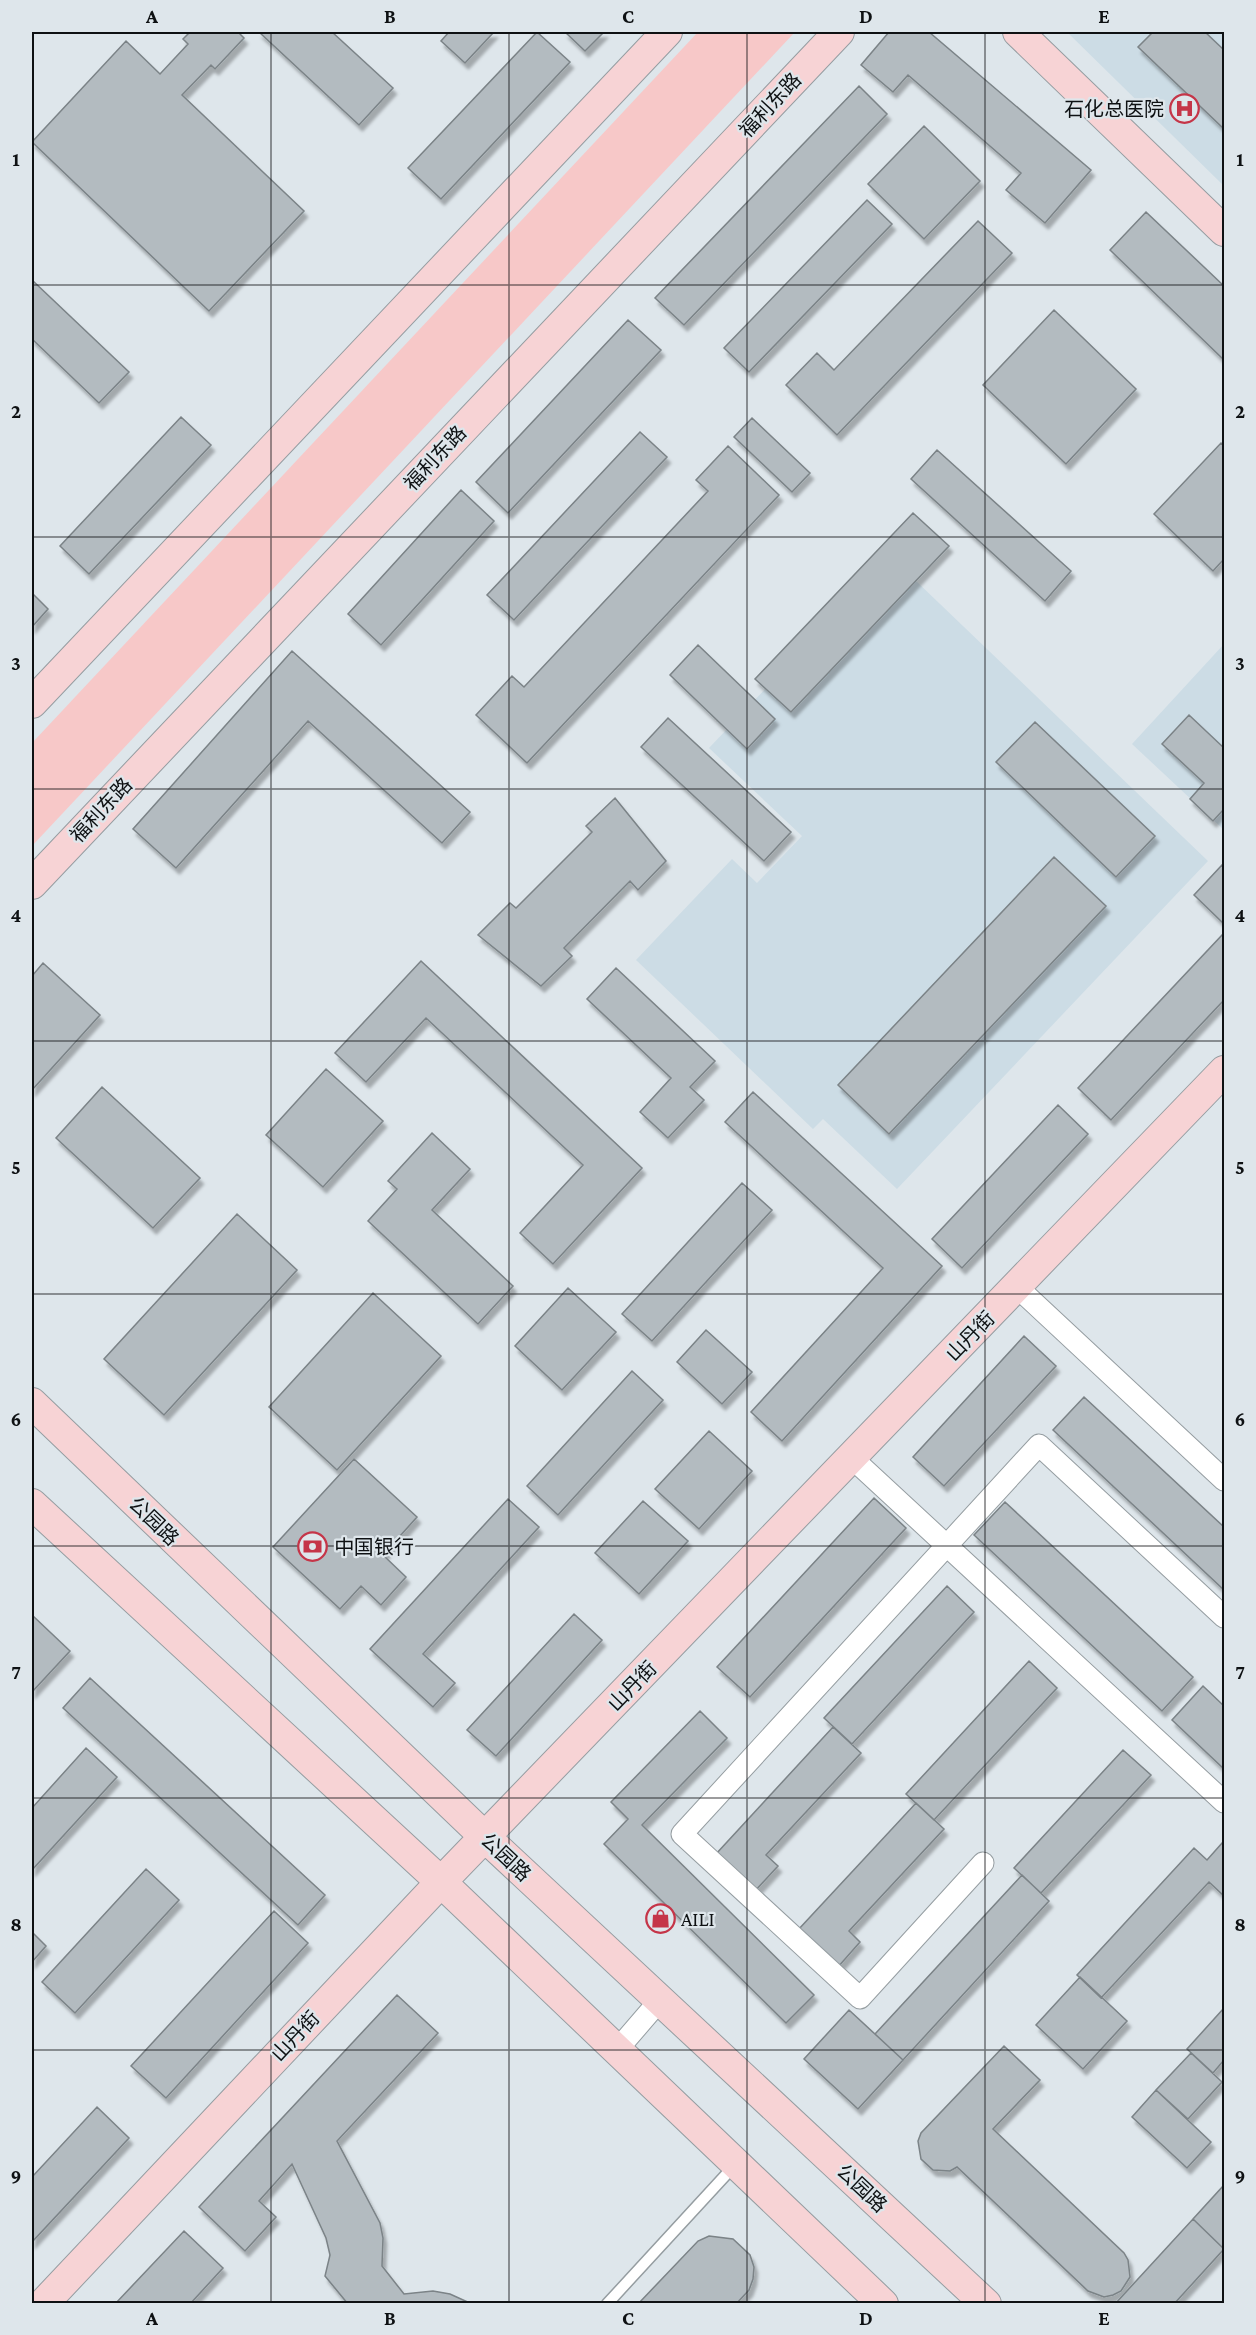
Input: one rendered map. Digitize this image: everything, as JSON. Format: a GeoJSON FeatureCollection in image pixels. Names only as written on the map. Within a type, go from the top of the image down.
{"type":"FeatureCollection","features":[{"type":"Feature","properties":{"kind":"street"},"geometry":{"type":"LineString","coordinates":[[32,703],[667,32]]}},
{"type":"Feature","properties":{"kind":"street","name":"福利东路"},"geometry":{"type":"LineString","coordinates":[[32,884],[839,32]]}},
{"type":"Feature","properties":{"kind":"street"},"geometry":{"type":"LineString","coordinates":[[1018,32],[1224,231]]}},
{"type":"Feature","properties":{"kind":"street","name":"山丹街"},"geometry":{"type":"LineString","coordinates":[[43,2304],[441,1882],[486,1838],[1224,1071]]}},
{"type":"Feature","properties":{"kind":"street"},"geometry":{"type":"LineString","coordinates":[[1017,1287],[1224,1480]]}},
{"type":"Feature","properties":{"kind":"street","name":"公园路"},"geometry":{"type":"LineString","coordinates":[[32,1403],[486,1838],[986,2304]]}},
{"type":"Feature","properties":{"kind":"street"},"geometry":{"type":"LineString","coordinates":[[983,1863],[860,1998],[682,1833],[1039,1445],[1224,1617]]}},
{"type":"Feature","properties":{"kind":"street"},"geometry":{"type":"LineString","coordinates":[[852,1458],[1224,1802]]}},
{"type":"Feature","properties":{"kind":"street"},"geometry":{"type":"LineString","coordinates":[[32,1504],[441,1882],[883,2304]]}},
{"type":"Feature","properties":{"kind":"street"},"geometry":{"type":"LineString","coordinates":[[616,2049],[660,2000]]}},
{"type":"Feature","properties":{"kind":"lane"},"geometry":{"type":"LineString","coordinates":[[607,2304],[736,2163]]}},
{"type":"Feature","properties":{"kind":"shaded area"},"geometry":{"type":"Polygon","coordinates":[[[698,32],[795,32],[32,846],[32,743],[698,32]]]}},
{"type":"Feature","properties":{"kind":"shaded area","name":"石化总医院"},"geometry":{"type":"Polygon","coordinates":[[[1067,32],[1224,32],[1224,186],[1067,32]]]}},
{"type":"Feature","properties":{"kind":"shaded area"},"geometry":{"type":"Polygon","coordinates":[[[891,557],[1208,861],[897,1189],[823,1119],[813,1129],[636,960],[732,859],[757,883],[802,836],[709,748],[891,557]]]}},
{"type":"Feature","properties":{"kind":"shaded area"},"geometry":{"type":"Polygon","coordinates":[[[1224,644],[1224,830],[1132,744],[1224,644]]]}},
{"type":"Feature","properties":{"kind":"building"},"geometry":{"type":"Polygon","coordinates":[[[190,32],[238,32],[244,38],[215,69],[211,65],[182,95],[304,211],[209,311],[32,142],[126,41],[160,74],[188,44],[183,39],[190,32]]]}},
{"type":"Feature","properties":{"kind":"building"},"geometry":{"type":"Polygon","coordinates":[[[259,32],[332,32],[393,88],[359,125],[259,32]]]}},
{"type":"Feature","properties":{"kind":"building"},"geometry":{"type":"Polygon","coordinates":[[[449,32],[494,32],[465,63],[441,41],[449,32]]]}},
{"type":"Feature","properties":{"kind":"building"},"geometry":{"type":"Polygon","coordinates":[[[537,32],[570,62],[441,199],[408,168],[537,32]]]}},
{"type":"Feature","properties":{"kind":"building"},"geometry":{"type":"Polygon","coordinates":[[[565,32],[604,32],[585,51],[565,32]]]}},
{"type":"Feature","properties":{"kind":"building"},"geometry":{"type":"Polygon","coordinates":[[[889,32],[929,32],[1091,170],[1045,223],[1006,190],[1021,173],[908,75],[893,92],[861,65],[889,32]]]}},
{"type":"Feature","properties":{"kind":"building"},"geometry":{"type":"Polygon","coordinates":[[[1153,32],[1205,32],[1224,50],[1224,129],[1138,47],[1153,32]]]}},
{"type":"Feature","properties":{"kind":"building"},"geometry":{"type":"Polygon","coordinates":[[[859,86],[887,114],[684,325],[655,298],[859,86]]]}},
{"type":"Feature","properties":{"kind":"building"},"geometry":{"type":"Polygon","coordinates":[[[924,126],[980,181],[924,239],[868,184],[924,126]]]}},
{"type":"Feature","properties":{"kind":"building"},"geometry":{"type":"Polygon","coordinates":[[[867,200],[892,224],[749,372],[724,348],[867,200]]]}},
{"type":"Feature","properties":{"kind":"building"},"geometry":{"type":"Polygon","coordinates":[[[1146,212],[1224,286],[1224,360],[1110,250],[1146,212]]]}},
{"type":"Feature","properties":{"kind":"building"},"geometry":{"type":"Polygon","coordinates":[[[978,221],[1012,253],[837,435],[786,385],[817,353],[834,370],[978,221]]]}},
{"type":"Feature","properties":{"kind":"building"},"geometry":{"type":"Polygon","coordinates":[[[32,280],[129,372],[99,403],[32,339],[32,280]]]}},
{"type":"Feature","properties":{"kind":"building"},"geometry":{"type":"Polygon","coordinates":[[[1054,310],[1136,389],[1066,464],[983,385],[1054,310]]]}},
{"type":"Feature","properties":{"kind":"building"},"geometry":{"type":"Polygon","coordinates":[[[628,320],[661,350],[508,513],[476,482],[628,320]]]}},
{"type":"Feature","properties":{"kind":"building"},"geometry":{"type":"Polygon","coordinates":[[[181,417],[211,445],[89,574],[60,546],[181,417]]]}},
{"type":"Feature","properties":{"kind":"building"},"geometry":{"type":"Polygon","coordinates":[[[752,418],[810,473],[792,492],[734,437],[752,418]]]}},
{"type":"Feature","properties":{"kind":"building"},"geometry":{"type":"Polygon","coordinates":[[[640,432],[667,457],[514,620],[487,595],[640,432]]]}},
{"type":"Feature","properties":{"kind":"building"},"geometry":{"type":"Polygon","coordinates":[[[1221,443],[1224,446],[1224,559],[1213,571],[1154,514],[1221,443]]]}},
{"type":"Feature","properties":{"kind":"building"},"geometry":{"type":"Polygon","coordinates":[[[728,446],[779,495],[527,763],[476,715],[512,676],[524,687],[708,491],[696,480],[728,446]]]}},
{"type":"Feature","properties":{"kind":"building"},"geometry":{"type":"Polygon","coordinates":[[[937,450],[1071,571],[1045,601],[911,479],[937,450]]]}},
{"type":"Feature","properties":{"kind":"building"},"geometry":{"type":"Polygon","coordinates":[[[461,490],[494,521],[381,645],[348,614],[461,490]]]}},
{"type":"Feature","properties":{"kind":"building"},"geometry":{"type":"Polygon","coordinates":[[[913,513],[949,546],[791,712],[755,679],[913,513]]]}},
{"type":"Feature","properties":{"kind":"building"},"geometry":{"type":"Polygon","coordinates":[[[32,593],[48,609],[32,627],[32,593]]]}},
{"type":"Feature","properties":{"kind":"building"},"geometry":{"type":"Polygon","coordinates":[[[698,645],[775,719],[747,749],[670,675],[698,645]]]}},
{"type":"Feature","properties":{"kind":"building"},"geometry":{"type":"Polygon","coordinates":[[[292,651],[470,812],[442,843],[308,721],[176,868],[133,829],[292,651]]]}},
{"type":"Feature","properties":{"kind":"building"},"geometry":{"type":"Polygon","coordinates":[[[1189,715],[1224,748],[1224,809],[1213,821],[1190,799],[1204,783],[1162,744],[1189,715]]]}},
{"type":"Feature","properties":{"kind":"building"},"geometry":{"type":"Polygon","coordinates":[[[668,718],[791,832],[764,861],[641,747],[668,718]]]}},
{"type":"Feature","properties":{"kind":"building"},"geometry":{"type":"Polygon","coordinates":[[[1035,722],[1155,836],[1116,877],[996,762],[1035,722]]]}},
{"type":"Feature","properties":{"kind":"building"},"geometry":{"type":"Polygon","coordinates":[[[615,798],[666,861],[638,890],[630,881],[564,948],[572,956],[541,986],[478,935],[510,903],[516,908],[592,832],[586,826],[615,798]]]}},
{"type":"Feature","properties":{"kind":"building"},"geometry":{"type":"Polygon","coordinates":[[[1054,857],[1106,906],[889,1134],[838,1085],[1054,857]]]}},
{"type":"Feature","properties":{"kind":"building"},"geometry":{"type":"Polygon","coordinates":[[[1222,865],[1224,868],[1224,924],[1194,895],[1222,865]]]}},
{"type":"Feature","properties":{"kind":"building"},"geometry":{"type":"Polygon","coordinates":[[[1224,933],[1224,1000],[1111,1120],[1078,1088],[1224,933]]]}},
{"type":"Feature","properties":{"kind":"building"},"geometry":{"type":"Polygon","coordinates":[[[421,961],[642,1168],[553,1264],[520,1233],[583,1165],[426,1018],[366,1082],[335,1053],[421,961]]]}},
{"type":"Feature","properties":{"kind":"building"},"geometry":{"type":"Polygon","coordinates":[[[43,963],[100,1015],[32,1090],[32,976],[43,963]]]}},
{"type":"Feature","properties":{"kind":"building"},"geometry":{"type":"Polygon","coordinates":[[[616,968],[715,1061],[690,1087],[704,1100],[668,1138],[640,1112],[671,1078],[587,999],[616,968]]]}},
{"type":"Feature","properties":{"kind":"building"},"geometry":{"type":"Polygon","coordinates":[[[326,1069],[383,1121],[323,1187],[266,1135],[326,1069]]]}},
{"type":"Feature","properties":{"kind":"building"},"geometry":{"type":"Polygon","coordinates":[[[102,1087],[200,1178],[153,1228],[56,1138],[102,1087]]]}},
{"type":"Feature","properties":{"kind":"building"},"geometry":{"type":"Polygon","coordinates":[[[753,1092],[942,1266],[782,1441],[751,1412],[883,1268],[725,1122],[753,1092]]]}},
{"type":"Feature","properties":{"kind":"building"},"geometry":{"type":"Polygon","coordinates":[[[1058,1105],[1088,1134],[962,1268],[932,1239],[1058,1105]]]}},
{"type":"Feature","properties":{"kind":"building"},"geometry":{"type":"Polygon","coordinates":[[[432,1133],[470,1169],[432,1210],[513,1286],[478,1324],[368,1221],[397,1189],[388,1181],[432,1133]]]}},
{"type":"Feature","properties":{"kind":"building"},"geometry":{"type":"Polygon","coordinates":[[[742,1183],[772,1210],[652,1341],[622,1314],[742,1183]]]}},
{"type":"Feature","properties":{"kind":"building"},"geometry":{"type":"Polygon","coordinates":[[[237,1214],[297,1270],[164,1415],[104,1359],[237,1214]]]}},
{"type":"Feature","properties":{"kind":"building"},"geometry":{"type":"Polygon","coordinates":[[[568,1288],[616,1332],[562,1390],[515,1346],[568,1288]]]}},
{"type":"Feature","properties":{"kind":"building"},"geometry":{"type":"Polygon","coordinates":[[[373,1293],[441,1356],[337,1470],[269,1407],[373,1293]]]}},
{"type":"Feature","properties":{"kind":"building"},"geometry":{"type":"Polygon","coordinates":[[[706,1330],[752,1372],[722,1404],[677,1362],[706,1330]]]}},
{"type":"Feature","properties":{"kind":"building"},"geometry":{"type":"Polygon","coordinates":[[[1024,1336],[1056,1366],[944,1486],[913,1457],[1024,1336]]]}},
{"type":"Feature","properties":{"kind":"building"},"geometry":{"type":"Polygon","coordinates":[[[632,1371],[663,1400],[558,1515],[527,1486],[632,1371]]]}},
{"type":"Feature","properties":{"kind":"building"},"geometry":{"type":"Polygon","coordinates":[[[1084,1397],[1224,1527],[1224,1590],[1053,1430],[1084,1397]]]}},
{"type":"Feature","properties":{"kind":"building"},"geometry":{"type":"Polygon","coordinates":[[[709,1431],[752,1471],[699,1529],[655,1489],[709,1431]]]}},
{"type":"Feature","properties":{"kind":"building"},"geometry":{"type":"Polygon","coordinates":[[[354,1459],[417,1517],[383,1555],[406,1577],[381,1605],[361,1586],[340,1609],[273,1547],[354,1459]]]}},
{"type":"Feature","properties":{"kind":"building"},"geometry":{"type":"Polygon","coordinates":[[[874,1498],[906,1528],[750,1697],[717,1667],[874,1498]]]}},
{"type":"Feature","properties":{"kind":"building"},"geometry":{"type":"Polygon","coordinates":[[[508,1499],[539,1527],[423,1654],[455,1683],[433,1707],[370,1649],[508,1499]]]}},
{"type":"Feature","properties":{"kind":"building"},"geometry":{"type":"Polygon","coordinates":[[[643,1501],[688,1541],[639,1594],[595,1553],[643,1501]]]}},
{"type":"Feature","properties":{"kind":"building"},"geometry":{"type":"Polygon","coordinates":[[[1005,1502],[1193,1677],[1162,1711],[974,1535],[1005,1502]]]}},
{"type":"Feature","properties":{"kind":"building"},"geometry":{"type":"Polygon","coordinates":[[[947,1586],[974,1612],[852,1744],[824,1718],[947,1586]]]}},
{"type":"Feature","properties":{"kind":"building"},"geometry":{"type":"Polygon","coordinates":[[[574,1614],[602,1640],[496,1756],[467,1730],[574,1614]]]}},
{"type":"Feature","properties":{"kind":"building"},"geometry":{"type":"Polygon","coordinates":[[[32,1615],[70,1651],[32,1692],[32,1615]]]}},
{"type":"Feature","properties":{"kind":"building"},"geometry":{"type":"Polygon","coordinates":[[[1029,1661],[1057,1688],[934,1820],[906,1794],[1029,1661]]]}},
{"type":"Feature","properties":{"kind":"building"},"geometry":{"type":"Polygon","coordinates":[[[90,1678],[325,1895],[298,1925],[63,1708],[90,1678]]]}},
{"type":"Feature","properties":{"kind":"building"},"geometry":{"type":"Polygon","coordinates":[[[1203,1686],[1224,1706],[1224,1769],[1172,1720],[1203,1686]]]}},
{"type":"Feature","properties":{"kind":"building"},"geometry":{"type":"Polygon","coordinates":[[[700,1711],[727,1738],[642,1825],[814,1995],[786,2023],[604,1844],[628,1819],[611,1802],[700,1711]]]}},
{"type":"Feature","properties":{"kind":"building"},"geometry":{"type":"Polygon","coordinates":[[[833,1727],[861,1753],[766,1855],[778,1866],[755,1891],[716,1854],[833,1727]]]}},
{"type":"Feature","properties":{"kind":"building"},"geometry":{"type":"Polygon","coordinates":[[[86,1748],[117,1777],[32,1870],[32,1808],[86,1748]]]}},
{"type":"Feature","properties":{"kind":"building"},"geometry":{"type":"Polygon","coordinates":[[[1123,1750],[1151,1775],[1041,1893],[1014,1868],[1123,1750]]]}},
{"type":"Feature","properties":{"kind":"building"},"geometry":{"type":"Polygon","coordinates":[[[916,1803],[944,1829],[849,1931],[860,1942],[838,1967],[798,1930],[916,1803]]]}},
{"type":"Feature","properties":{"kind":"building"},"geometry":{"type":"Polygon","coordinates":[[[1223,1842],[1224,1896],[1209,1882],[1101,1998],[1077,1975],[1194,1848],[1207,1860],[1223,1842]]]}},
{"type":"Feature","properties":{"kind":"building"},"geometry":{"type":"Polygon","coordinates":[[[146,1869],[179,1900],[75,2013],[42,1982],[146,1869]]]}},
{"type":"Feature","properties":{"kind":"building"},"geometry":{"type":"Polygon","coordinates":[[[1022,1875],[1049,1901],[903,2060],[875,2034],[1022,1875]]]}},
{"type":"Feature","properties":{"kind":"building"},"geometry":{"type":"Polygon","coordinates":[[[274,1911],[308,1943],[166,2098],[131,2066],[274,1911]]]}},
{"type":"Feature","properties":{"kind":"building"},"geometry":{"type":"Polygon","coordinates":[[[32,1932],[46,1946],[32,1962],[32,1932]]]}},
{"type":"Feature","properties":{"kind":"building"},"geometry":{"type":"Polygon","coordinates":[[[1080,1977],[1127,2021],[1083,2069],[1036,2025],[1080,1977]]]}},
{"type":"Feature","properties":{"kind":"building"},"geometry":{"type":"Polygon","coordinates":[[[397,1995],[438,2033],[337,2141],[380,2223],[383,2238],[382,2266],[404,2294],[433,2291],[450,2294],[472,2304],[348,2304],[325,2276],[330,2255],[326,2238],[292,2164],[259,2201],[276,2217],[245,2251],[199,2207],[397,1995]]]}},
{"type":"Feature","properties":{"kind":"building"},"geometry":{"type":"Polygon","coordinates":[[[1224,2008],[1224,2060],[1213,2073],[1187,2049],[1224,2008]]]}},
{"type":"Feature","properties":{"kind":"building"},"geometry":{"type":"Polygon","coordinates":[[[849,2010],[903,2060],[858,2109],[804,2059],[849,2010]]]}},
{"type":"Feature","properties":{"kind":"building"},"geometry":{"type":"Polygon","coordinates":[[[1004,2046],[1040,2080],[993,2129],[1124,2253],[1128,2260],[1130,2277],[1121,2291],[1113,2295],[1104,2297],[1088,2291],[957,2167],[950,2171],[933,2170],[921,2159],[918,2141],[921,2133],[1004,2046]]]}},
{"type":"Feature","properties":{"kind":"building"},"geometry":{"type":"Polygon","coordinates":[[[1191,2053],[1222,2082],[1188,2119],[1156,2090],[1191,2053]]]}},
{"type":"Feature","properties":{"kind":"building"},"geometry":{"type":"Polygon","coordinates":[[[1156,2090],[1211,2142],[1187,2168],[1132,2117],[1156,2090]]]}},
{"type":"Feature","properties":{"kind":"building"},"geometry":{"type":"Polygon","coordinates":[[[97,2107],[129,2138],[32,2242],[32,2177],[97,2107]]]}},
{"type":"Feature","properties":{"kind":"building"},"geometry":{"type":"Polygon","coordinates":[[[1224,2185],[1224,2249],[1193,2219],[1224,2185]]]}},
{"type":"Feature","properties":{"kind":"building"},"geometry":{"type":"Polygon","coordinates":[[[1193,2219],[1224,2249],[1174,2304],[1115,2304],[1193,2219]]]}},
{"type":"Feature","properties":{"kind":"building"},"geometry":{"type":"Polygon","coordinates":[[[184,2231],[223,2268],[190,2304],[115,2304],[184,2231]]]}},
{"type":"Feature","properties":{"kind":"building"},"geometry":{"type":"Polygon","coordinates":[[[709,2236],[733,2239],[750,2255],[754,2267],[753,2279],[749,2290],[736,2304],[638,2304],[698,2241],[709,2236]]]}},
{"type":"Feature","properties":{"kind":"place","name":"石化总医院"},"geometry":{"type":"Point","coordinates":[1185,109]}},
{"type":"Feature","properties":{"kind":"place","name":"中国银行"},"geometry":{"type":"Point","coordinates":[313,1547]}},
{"type":"Feature","properties":{"kind":"place","name":"AILI"},"geometry":{"type":"Point","coordinates":[660,1919]}}]}
